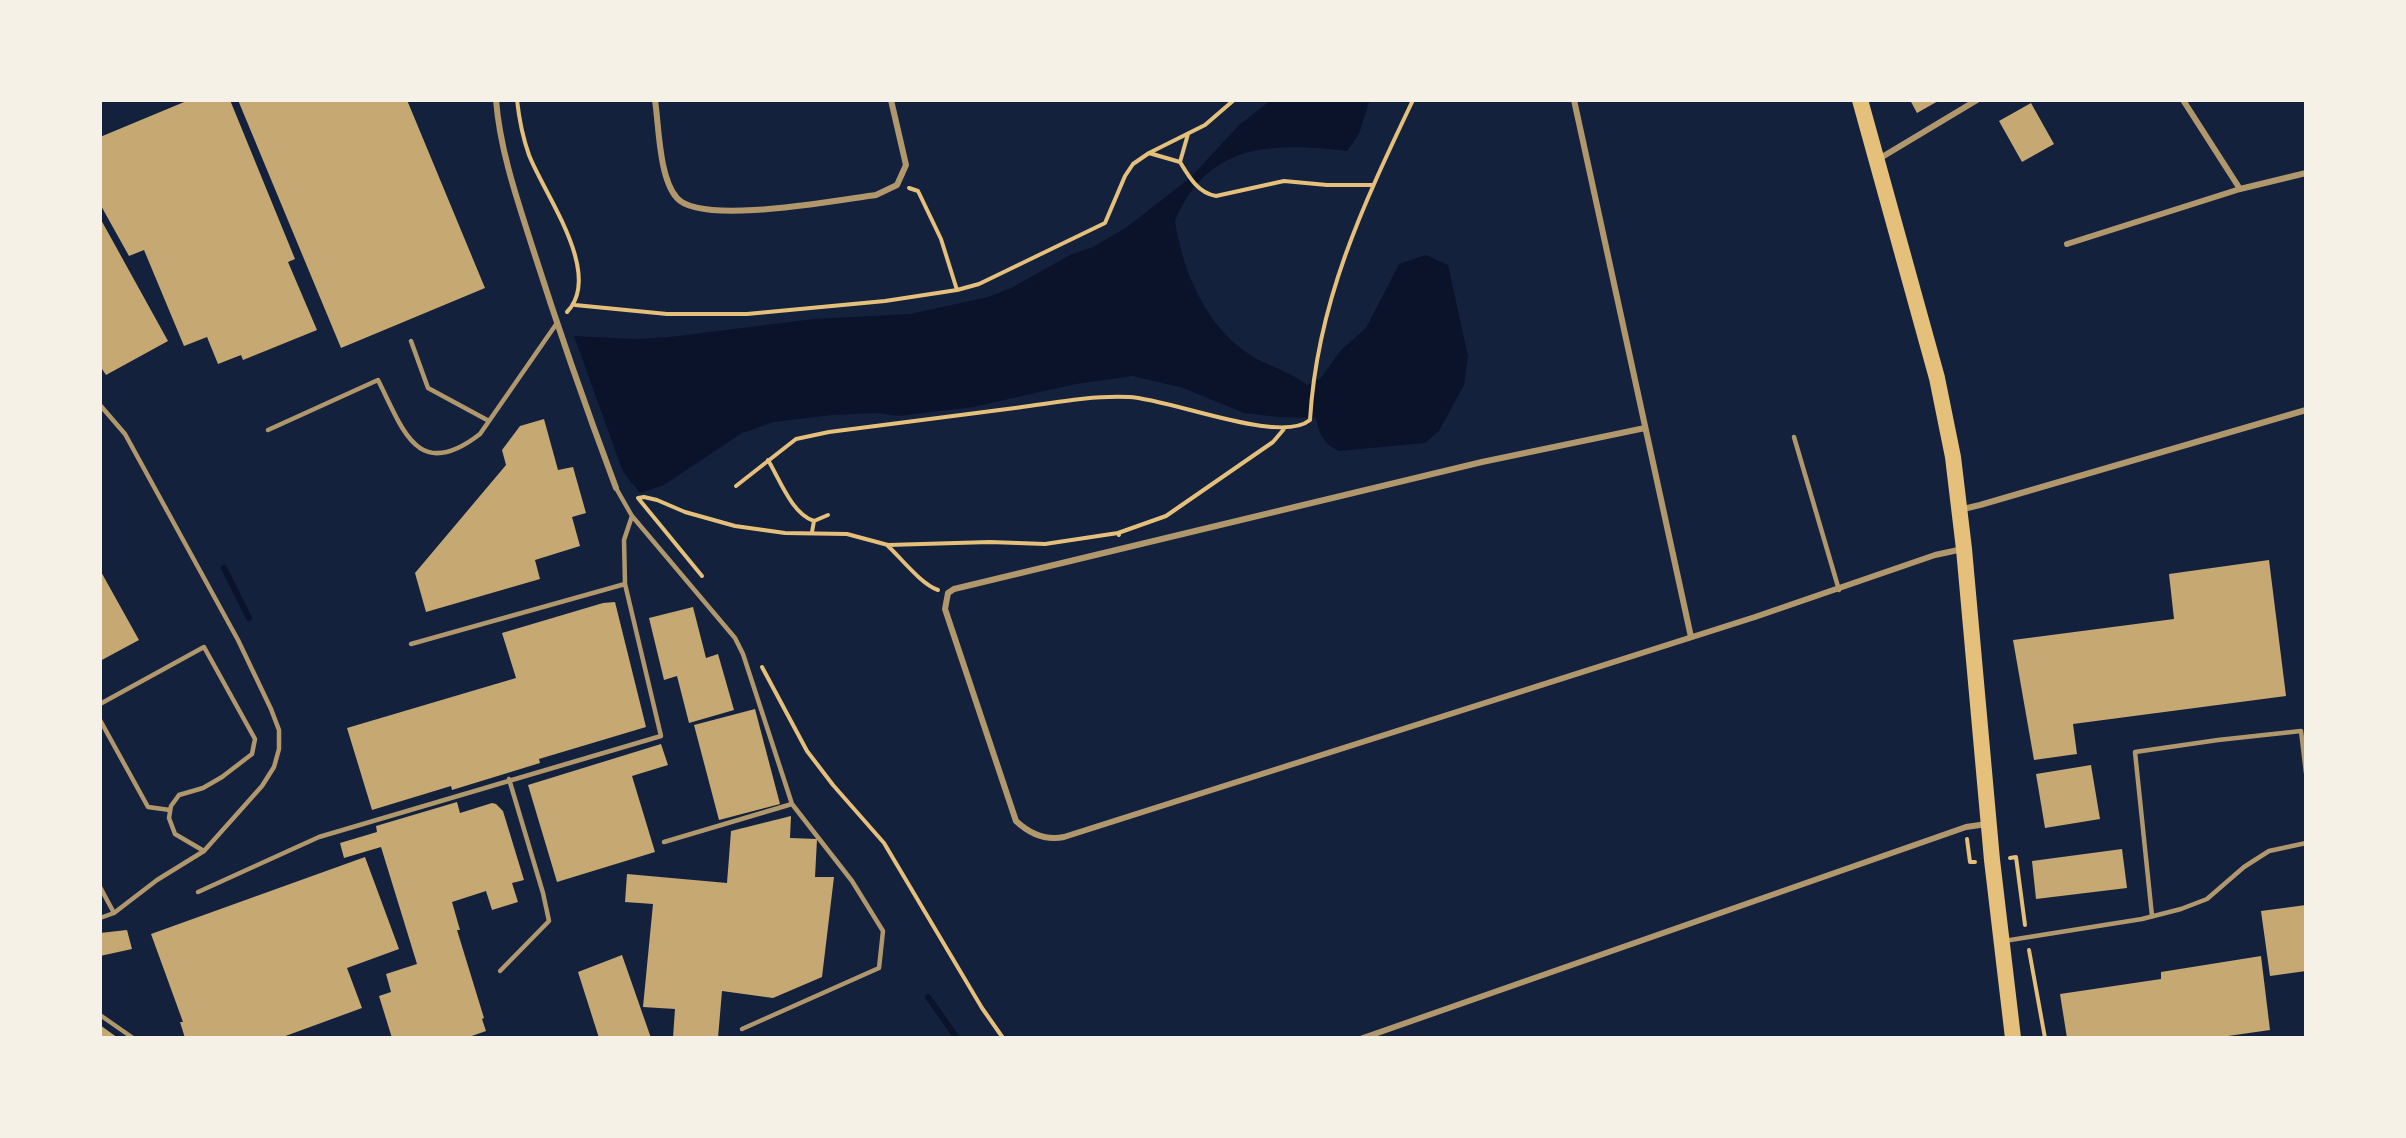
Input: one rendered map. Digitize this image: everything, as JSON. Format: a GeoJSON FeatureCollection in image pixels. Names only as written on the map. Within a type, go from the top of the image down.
{"type":"FeatureCollection","features":[{"type":"Feature","properties":{"kind":"highway"},"geometry":{"type":"LineString","coordinates":[[1860,100],[1937,378],[1953,457],[1964,549],[2001,941],[2013,1038]]}},
{"type":"Feature","properties":{"kind":"street"},"geometry":{"type":"LineString","coordinates":[[496,100],[502,144],[526,227],[557,323],[616,488]]}},
{"type":"Feature","properties":{"kind":"street"},"geometry":{"type":"LineString","coordinates":[[655,100],[667,182],[678,200],[695,209],[734,212],[876,195],[897,185],[906,165],[891,100]]}},
{"type":"Feature","properties":{"kind":"street"},"geometry":{"type":"LineString","coordinates":[[1574,100],[1691,637]]}},
{"type":"Feature","properties":{"kind":"street"},"geometry":{"type":"LineString","coordinates":[[1876,161],[1977,100]]}},
{"type":"Feature","properties":{"kind":"street"},"geometry":{"type":"LineString","coordinates":[[2183,100],[2240,189]]}},
{"type":"Feature","properties":{"kind":"street"},"geometry":{"type":"LineString","coordinates":[[2067,244],[2240,189],[2306,173]]}},
{"type":"Feature","properties":{"kind":"street"},"geometry":{"type":"LineString","coordinates":[[1959,510],[1980,506],[2306,410]]}},
{"type":"Feature","properties":{"kind":"street"},"geometry":{"type":"LineString","coordinates":[[1645,428],[1482,462],[968,584],[948,593],[945,609],[1016,820],[1033,834],[1055,838],[1839,590],[1935,555],[1964,549]]}},
{"type":"Feature","properties":{"kind":"street"},"geometry":{"type":"LineString","coordinates":[[1363,1038],[1966,827],[1989,824]]}},
{"type":"Feature","properties":{"kind":"lane"},"geometry":{"type":"LineString","coordinates":[[268,430],[378,380],[412,442],[423,451],[435,454],[450,452],[465,446],[480,434],[557,323]]}},
{"type":"Feature","properties":{"kind":"lane"},"geometry":{"type":"LineString","coordinates":[[411,341],[428,388],[489,421]]}},
{"type":"Feature","properties":{"kind":"lane"},"geometry":{"type":"LineString","coordinates":[[100,405],[131,444],[238,640],[272,709],[279,730],[279,749],[274,767],[262,786],[204,851],[157,880],[114,913],[100,918]]}},
{"type":"Feature","properties":{"kind":"lane"},"geometry":{"type":"LineString","coordinates":[[1794,437],[1839,590]]}},
{"type":"Feature","properties":{"kind":"lane"},"geometry":{"type":"LineString","coordinates":[[616,488],[632,516],[735,638],[743,654],[792,804],[852,881],[883,931],[879,968],[742,1029]]}},
{"type":"Feature","properties":{"kind":"lane"},"geometry":{"type":"LineString","coordinates":[[198,891],[320,837],[509,779],[661,736],[625,584],[624,540],[632,516]]}},
{"type":"Feature","properties":{"kind":"lane"},"geometry":{"type":"LineString","coordinates":[[411,644],[625,584]]}},
{"type":"Feature","properties":{"kind":"lane"},"geometry":{"type":"LineString","coordinates":[[100,704],[204,647],[255,739],[252,754],[213,782],[179,795],[170,810],[169,818],[175,834],[204,851]]}},
{"type":"Feature","properties":{"kind":"lane"},"geometry":{"type":"LineString","coordinates":[[100,720],[148,807],[170,810]]}},
{"type":"Feature","properties":{"kind":"lane"},"geometry":{"type":"LineString","coordinates":[[2152,916],[2135,752],[2303,731],[2306,773]]}},
{"type":"Feature","properties":{"kind":"lane"},"geometry":{"type":"LineString","coordinates":[[500,971],[549,921],[543,893],[509,779]]}},
{"type":"Feature","properties":{"kind":"lane"},"geometry":{"type":"LineString","coordinates":[[664,842],[792,804]]}},
{"type":"Feature","properties":{"kind":"lane"},"geometry":{"type":"LineString","coordinates":[[2001,941],[2152,916],[2181,909],[2207,899],[2244,867],[2269,850],[2306,843]]}},
{"type":"Feature","properties":{"kind":"lane"},"geometry":{"type":"LineString","coordinates":[[100,887],[114,913]]}},
{"type":"Feature","properties":{"kind":"lane"},"geometry":{"type":"LineString","coordinates":[[100,1015],[133,1038]]}},
{"type":"Feature","properties":{"kind":"path"},"geometry":{"type":"LineString","coordinates":[[517,100],[529,155],[563,223],[574,255],[580,290],[575,304],[557,323]]}},
{"type":"Feature","properties":{"kind":"path"},"geometry":{"type":"LineString","coordinates":[[575,304],[667,314],[747,314],[885,301],[957,290],[979,284],[1105,222],[1125,176],[1133,164],[1149,153],[1205,125],[1234,100]]}},
{"type":"Feature","properties":{"kind":"path"},"geometry":{"type":"LineString","coordinates":[[736,486],[796,438],[1062,402],[1129,397],[1183,407],[1255,426],[1285,429],[1302,427],[1310,420],[1313,379],[1337,275],[1373,186],[1413,100]]}},
{"type":"Feature","properties":{"kind":"path"},"geometry":{"type":"LineString","coordinates":[[1180,162],[1188,134]]}},
{"type":"Feature","properties":{"kind":"path"},"geometry":{"type":"LineString","coordinates":[[1149,153],[1180,162],[1187,174],[1206,195],[1216,196],[1284,181],[1373,186]]}},
{"type":"Feature","properties":{"kind":"path"},"geometry":{"type":"LineString","coordinates":[[897,185],[918,191],[941,239],[957,290]]}},
{"type":"Feature","properties":{"kind":"path"},"geometry":{"type":"LineString","coordinates":[[638,498],[657,500],[685,512],[735,526],[785,533],[847,534],[888,545],[990,542],[1045,544],[1118,533],[1166,516],[1274,442],[1285,429]]}},
{"type":"Feature","properties":{"kind":"path"},"geometry":{"type":"LineString","coordinates":[[768,460],[798,511],[814,521],[828,516]]}},
{"type":"Feature","properties":{"kind":"path"},"geometry":{"type":"LineString","coordinates":[[616,488],[638,498],[705,581]]}},
{"type":"Feature","properties":{"kind":"path"},"geometry":{"type":"LineString","coordinates":[[812,532],[814,521]]}},
{"type":"Feature","properties":{"kind":"path"},"geometry":{"type":"LineString","coordinates":[[1118,533],[1121,548]]}},
{"type":"Feature","properties":{"kind":"path"},"geometry":{"type":"LineString","coordinates":[[888,545],[926,585],[948,593]]}},
{"type":"Feature","properties":{"kind":"path"},"geometry":{"type":"LineString","coordinates":[[760,663],[807,751],[833,785],[884,843],[982,1008],[1003,1038]]}},
{"type":"Feature","properties":{"kind":"path"},"geometry":{"type":"LineString","coordinates":[[1966,827],[1970,862],[1976,862]]}},
{"type":"Feature","properties":{"kind":"path"},"geometry":{"type":"LineString","coordinates":[[2009,858],[2016,857],[2025,925]]}},
{"type":"Feature","properties":{"kind":"path"},"geometry":{"type":"LineString","coordinates":[[2029,950],[2045,1038]]}},
{"type":"Feature","properties":{"kind":"water"},"geometry":{"type":"Polygon","coordinates":[[[1382,100],[1369,102],[1359,134],[1347,151],[1294,147],[1246,153],[1225,162],[1206,175],[1189,195],[1175,221],[1190,278],[1220,329],[1250,355],[1294,376],[1307,385],[1320,379],[1341,350],[1366,328],[1399,264],[1426,255],[1448,265],[1468,356],[1464,385],[1439,431],[1425,443],[1339,451],[1323,438],[1316,418],[1244,413],[1183,388],[1133,376],[1076,384],[973,407],[899,416],[877,413],[832,415],[774,422],[742,433],[664,485],[640,493],[623,472],[574,336],[636,339],[669,337],[813,319],[910,314],[988,297],[1011,288],[1072,254],[1093,247],[1127,227],[1191,177],[1239,125],[1270,101],[1382,100]]]}},
{"type":"Feature","properties":{"kind":"building"},"geometry":{"type":"Polygon","coordinates":[[[189,100],[230,100],[295,259],[288,262],[317,330],[243,360],[241,355],[218,364],[207,337],[184,346],[144,250],[129,256],[100,204],[100,137],[189,100]]]}},
{"type":"Feature","properties":{"kind":"building"},"geometry":{"type":"Polygon","coordinates":[[[238,100],[407,100],[485,288],[341,348],[238,100]]]}},
{"type":"Feature","properties":{"kind":"building"},"geometry":{"type":"Polygon","coordinates":[[[1910,100],[1940,100],[1917,113],[1910,100]]]}},
{"type":"Feature","properties":{"kind":"building"},"geometry":{"type":"Polygon","coordinates":[[[2031,103],[2054,144],[2022,162],[1999,121],[2031,103]]]}},
{"type":"Feature","properties":{"kind":"building"},"geometry":{"type":"Polygon","coordinates":[[[100,218],[168,341],[106,375],[100,366],[100,218]]]}},
{"type":"Feature","properties":{"kind":"building"},"geometry":{"type":"Polygon","coordinates":[[[544,419],[558,470],[573,467],[586,513],[572,517],[580,546],[535,560],[540,579],[426,612],[415,573],[506,465],[502,450],[520,426],[544,419]]]}},
{"type":"Feature","properties":{"kind":"building"},"geometry":{"type":"Polygon","coordinates":[[[2269,560],[2286,696],[2073,724],[2077,754],[2034,760],[2013,640],[2174,619],[2169,574],[2269,560]]]}},
{"type":"Feature","properties":{"kind":"building"},"geometry":{"type":"Polygon","coordinates":[[[100,570],[139,640],[100,661],[100,570]]]}},
{"type":"Feature","properties":{"kind":"building"},"geometry":{"type":"Polygon","coordinates":[[[615,602],[646,727],[539,759],[540,763],[452,790],[451,786],[372,810],[347,728],[516,678],[502,633],[603,603],[615,602]]]}},
{"type":"Feature","properties":{"kind":"building"},"geometry":{"type":"Polygon","coordinates":[[[693,607],[706,658],[718,654],[734,710],[689,723],[677,676],[664,680],[649,618],[693,607]]]}},
{"type":"Feature","properties":{"kind":"building"},"geometry":{"type":"Polygon","coordinates":[[[755,709],[780,804],[719,820],[694,725],[755,709]]]}},
{"type":"Feature","properties":{"kind":"building"},"geometry":{"type":"Polygon","coordinates":[[[661,744],[668,765],[632,776],[655,852],[557,882],[528,785],[661,744]]]}},
{"type":"Feature","properties":{"kind":"building"},"geometry":{"type":"Polygon","coordinates":[[[2091,765],[2100,819],[2045,828],[2036,774],[2091,765]]]}},
{"type":"Feature","properties":{"kind":"building"},"geometry":{"type":"Polygon","coordinates":[[[457,802],[460,813],[492,803],[503,811],[524,880],[512,883],[518,902],[492,910],[486,891],[452,902],[460,930],[457,930],[486,1031],[466,1038],[392,1038],[379,996],[391,992],[386,974],[417,964],[381,847],[344,858],[340,843],[377,832],[376,826],[457,802]]]}},
{"type":"Feature","properties":{"kind":"building"},"geometry":{"type":"Polygon","coordinates":[[[791,816],[790,838],[817,839],[815,877],[834,877],[822,977],[773,998],[722,991],[718,1038],[673,1038],[675,1009],[643,1007],[653,904],[625,902],[627,874],[727,883],[731,831],[791,816]]]}},
{"type":"Feature","properties":{"kind":"building"},"geometry":{"type":"Polygon","coordinates":[[[2122,849],[2127,888],[2036,899],[2032,861],[2122,849]]]}},
{"type":"Feature","properties":{"kind":"building"},"geometry":{"type":"Polygon","coordinates":[[[365,857],[399,949],[347,968],[362,1008],[280,1038],[185,1038],[180,1022],[183,1022],[151,934],[365,857]]]}},
{"type":"Feature","properties":{"kind":"building"},"geometry":{"type":"Polygon","coordinates":[[[2306,905],[2306,971],[2270,976],[2261,911],[2306,905]]]}},
{"type":"Feature","properties":{"kind":"building"},"geometry":{"type":"Polygon","coordinates":[[[127,930],[132,949],[100,956],[100,933],[127,930]]]}},
{"type":"Feature","properties":{"kind":"building"},"geometry":{"type":"Polygon","coordinates":[[[622,955],[651,1038],[599,1038],[578,972],[622,955]]]}},
{"type":"Feature","properties":{"kind":"building"},"geometry":{"type":"Polygon","coordinates":[[[2261,956],[2270,1030],[2214,1038],[2067,1038],[2060,994],[2161,979],[2161,972],[2261,956]]]}},
{"type":"Feature","properties":{"kind":"building"},"geometry":{"type":"Polygon","coordinates":[[[100,1025],[118,1038],[100,1038],[100,1025]]]}},
{"type":"Feature","properties":{"kind":"waterway"},"geometry":{"type":"LineString","coordinates":[[224,568],[249,618]]}},
{"type":"Feature","properties":{"kind":"waterway"},"geometry":{"type":"LineString","coordinates":[[928,997],[957,1038]]}}]}
